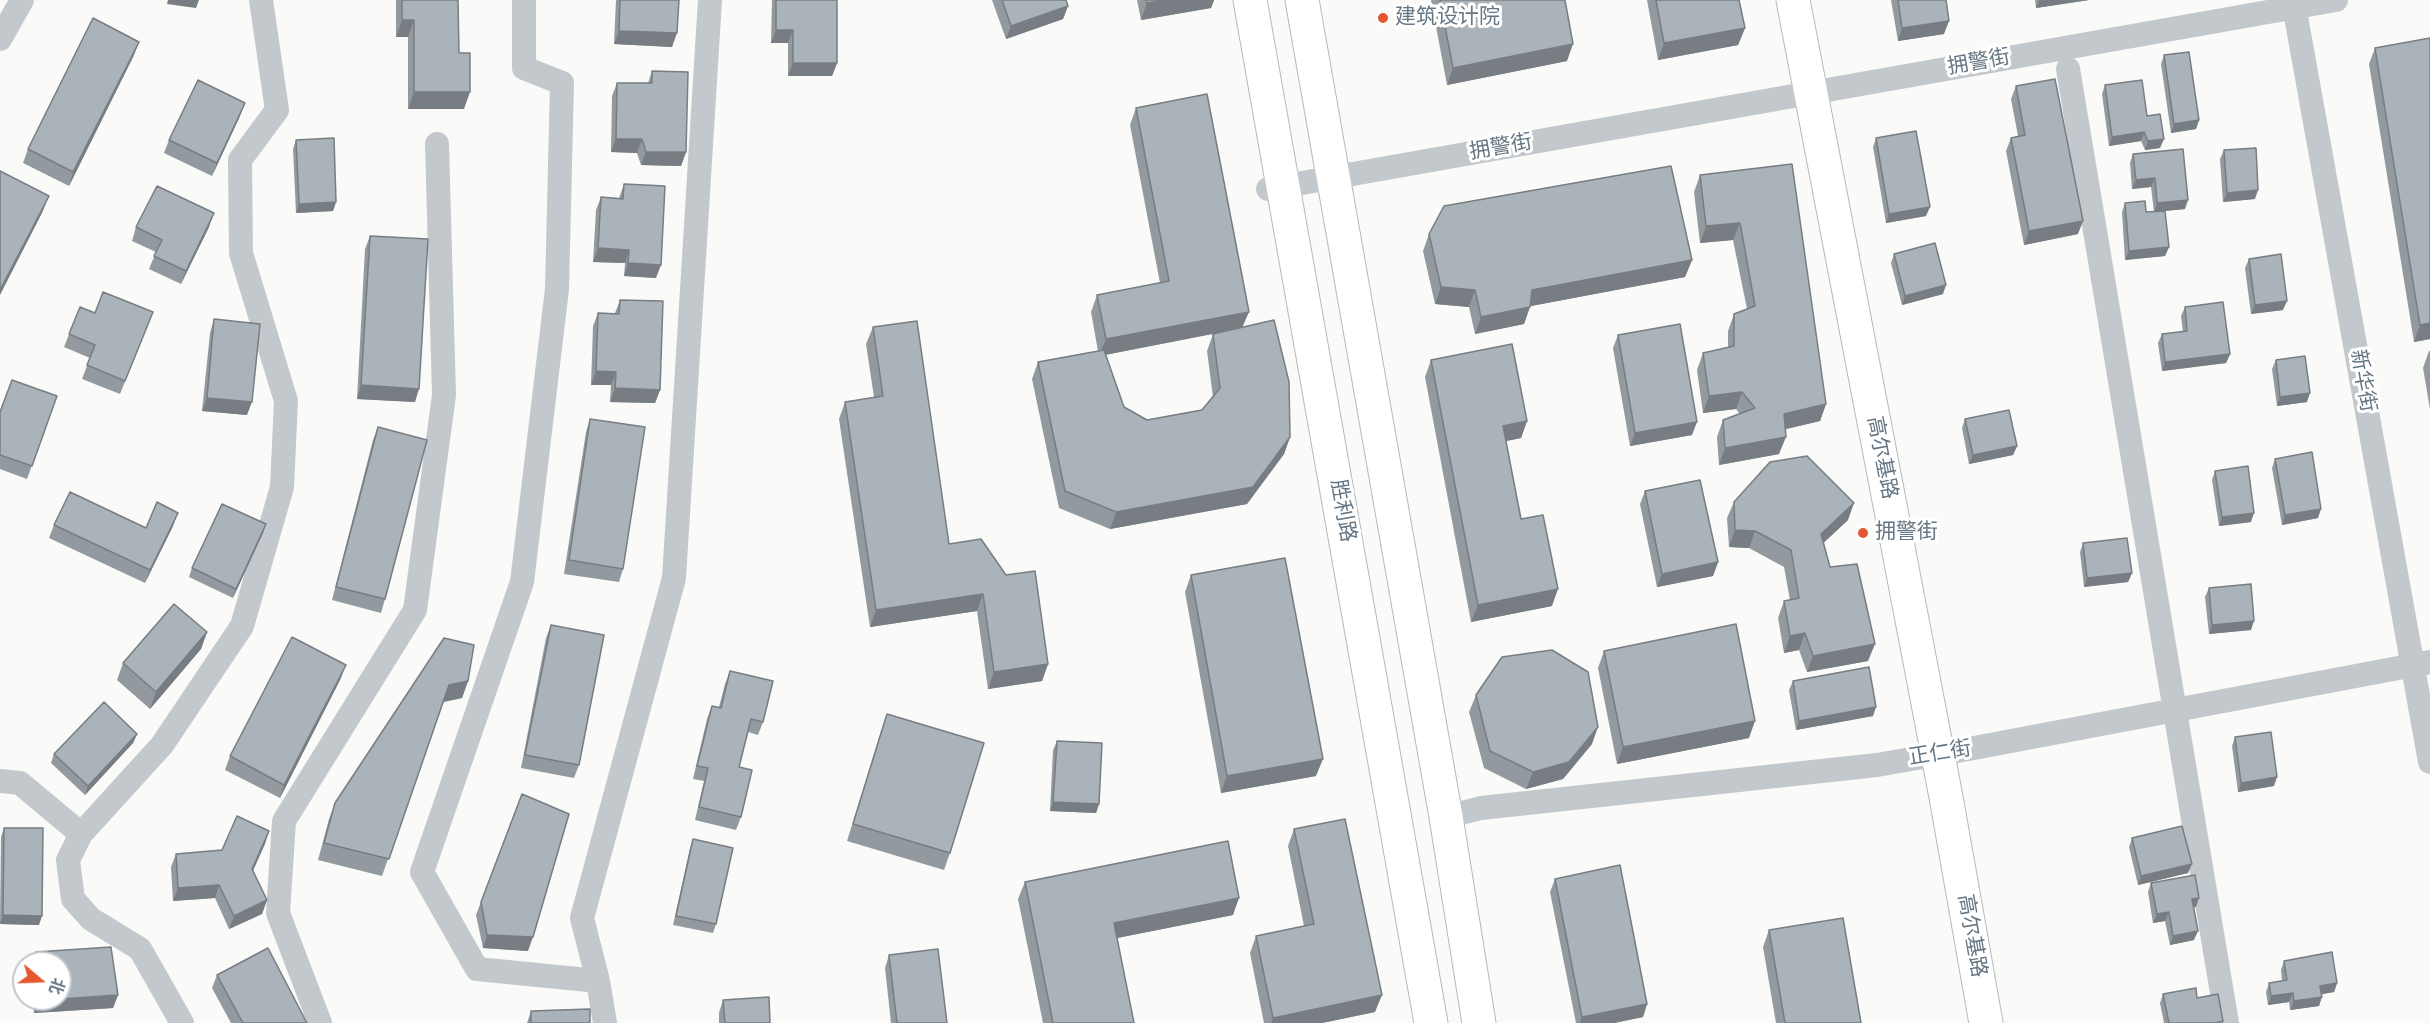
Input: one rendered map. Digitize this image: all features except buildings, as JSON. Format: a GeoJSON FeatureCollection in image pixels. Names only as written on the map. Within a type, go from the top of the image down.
{"type":"FeatureCollection","features":[{"type":"Feature","properties":{"kind":"main road","name":"胜利路"},"geometry":{"type":"LineString","coordinates":[[1250,0],[1276,187],[1431,1023]]}},
{"type":"Feature","properties":{"kind":"main road"},"geometry":{"type":"LineString","coordinates":[[1302,0],[1446,817],[1479,1023]]}},
{"type":"Feature","properties":{"kind":"main road","name":"高尔基路"},"geometry":{"type":"LineString","coordinates":[[1793,0],[1938,754],[1986,1023]]}},
{"type":"Feature","properties":{"kind":"street"},"geometry":{"type":"LineString","coordinates":[[0,39],[22,0]]}},
{"type":"Feature","properties":{"kind":"street"},"geometry":{"type":"LineString","coordinates":[[182,1023],[140,949],[92,919],[73,898],[68,860],[81,834],[162,745],[242,627],[282,487],[286,401],[241,253],[240,160],[277,110],[261,0]]}},
{"type":"Feature","properties":{"kind":"street"},"geometry":{"type":"LineString","coordinates":[[524,0],[524,68],[562,83],[557,289],[522,582],[422,872],[477,969],[598,981]]}},
{"type":"Feature","properties":{"kind":"street"},"geometry":{"type":"LineString","coordinates":[[605,1023],[598,981],[582,918],[674,578],[710,0]]}},
{"type":"Feature","properties":{"kind":"street","name":"拥警街"},"geometry":{"type":"LineString","coordinates":[[1276,187],[1810,93],[2294,4],[2336,0]]}},
{"type":"Feature","properties":{"kind":"street","name":"新华街"},"geometry":{"type":"LineString","coordinates":[[2294,4],[2422,663],[2430,762]]}},
{"type":"Feature","properties":{"kind":"street"},"geometry":{"type":"LineString","coordinates":[[2068,69],[2227,1023]]}},
{"type":"Feature","properties":{"kind":"street"},"geometry":{"type":"LineString","coordinates":[[320,1023],[278,913],[284,821],[415,610],[444,394],[437,144]]}},
{"type":"Feature","properties":{"kind":"street","name":"正仁街"},"geometry":{"type":"LineString","coordinates":[[1446,817],[1481,808],[1877,765],[2422,663]]}},
{"type":"Feature","properties":{"kind":"street"},"geometry":{"type":"LineString","coordinates":[[0,781],[20,783],[81,834]]}},
{"type":"Feature","properties":{"kind":"place","name":"建筑设计院"},"geometry":{"type":"Point","coordinates":[1383,18]}},
{"type":"Feature","properties":{"kind":"place","name":"拥警街"},"geometry":{"type":"Point","coordinates":[1863,533]}}]}
